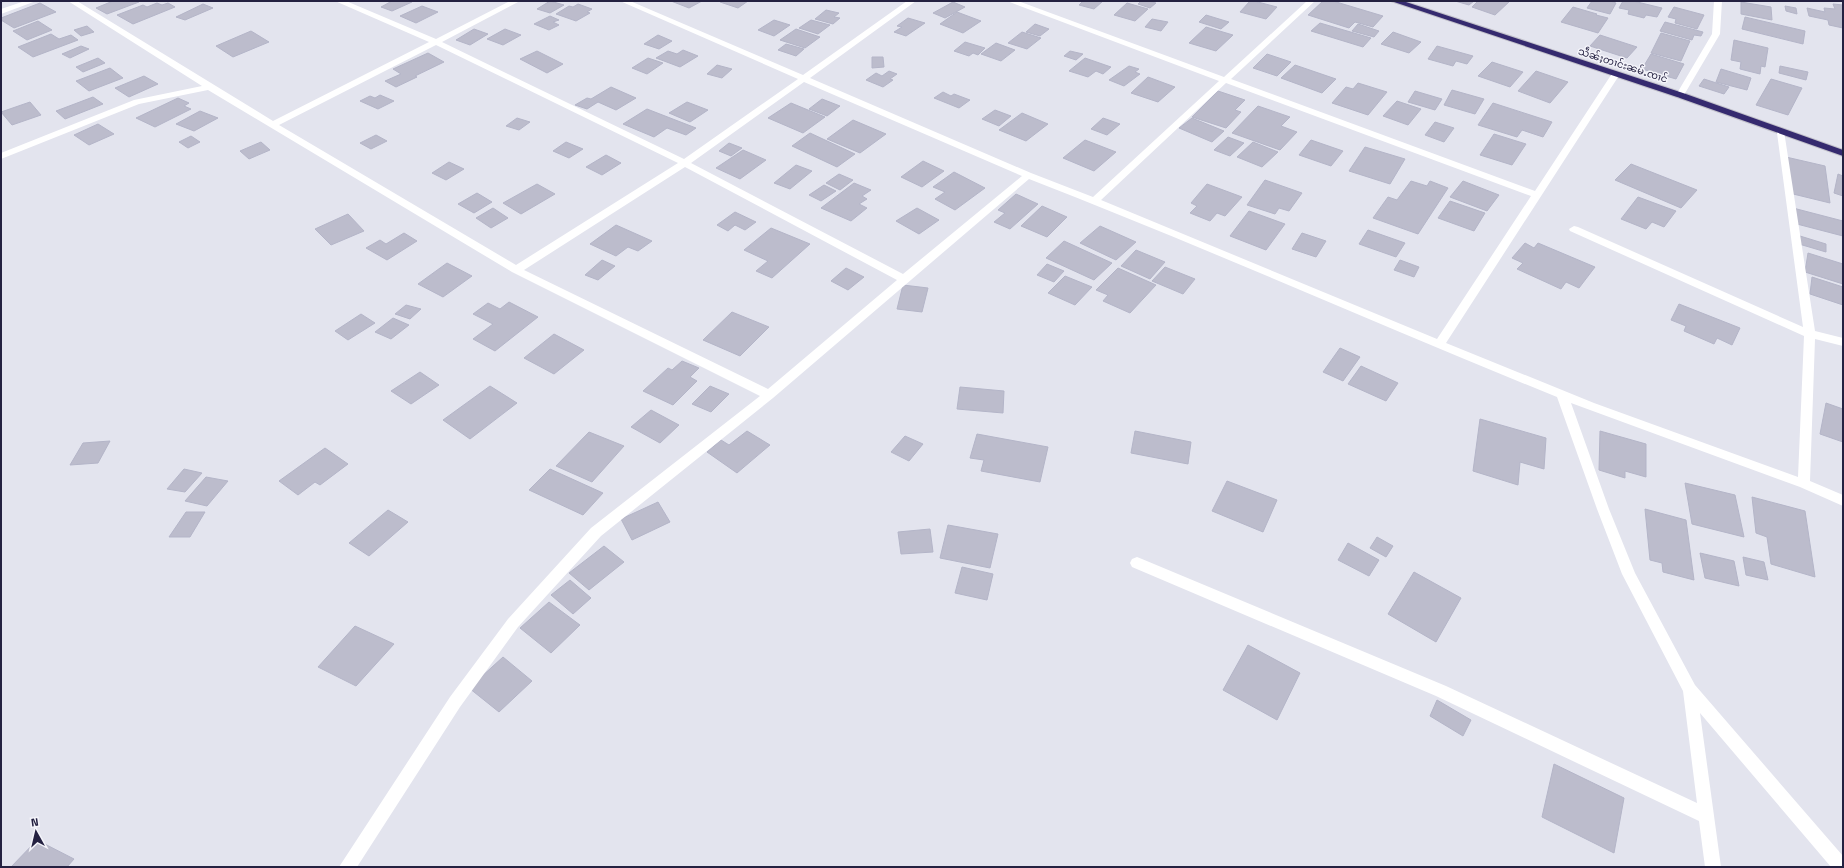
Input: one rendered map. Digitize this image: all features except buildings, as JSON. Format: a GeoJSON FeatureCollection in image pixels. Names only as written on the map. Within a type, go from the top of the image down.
{"type":"FeatureCollection","features":[{"type":"Feature","properties":{"kind":"highway","name":"သဵၼ်ႈတၢင်းၼမ်ႉၸၢင်"},"geometry":{"type":"LineString","coordinates":[[1395,1],[1680,95],[1781,133],[1843,154]]}},
{"type":"Feature","properties":{"kind":"street"},"geometry":{"type":"LineString","coordinates":[[1,12],[32,1]]}},
{"type":"Feature","properties":{"kind":"street"},"geometry":{"type":"LineString","coordinates":[[72,1],[209,87],[516,270],[769,395]]}},
{"type":"Feature","properties":{"kind":"street"},"geometry":{"type":"LineString","coordinates":[[339,1],[436,42],[685,163],[904,278]]}},
{"type":"Feature","properties":{"kind":"street"},"geometry":{"type":"LineString","coordinates":[[273,125],[516,1]]}},
{"type":"Feature","properties":{"kind":"street"},"geometry":{"type":"LineString","coordinates":[[624,1],[1028,175],[1094,200],[1562,395],[1804,484],[1843,501]]}},
{"type":"Feature","properties":{"kind":"street"},"geometry":{"type":"LineString","coordinates":[[516,270],[685,163],[803,77],[912,1]]}},
{"type":"Feature","properties":{"kind":"street"},"geometry":{"type":"LineString","coordinates":[[1011,1],[1536,195]]}},
{"type":"Feature","properties":{"kind":"street"},"geometry":{"type":"LineString","coordinates":[[1094,200],[1312,1]]}},
{"type":"Feature","properties":{"kind":"street"},"geometry":{"type":"LineString","coordinates":[[1680,95],[1716,34],[1718,1]]}},
{"type":"Feature","properties":{"kind":"street"},"geometry":{"type":"LineString","coordinates":[[1439,344],[1616,74]]}},
{"type":"Feature","properties":{"kind":"street"},"geometry":{"type":"LineString","coordinates":[[1,156],[137,102],[209,87]]}},
{"type":"Feature","properties":{"kind":"street"},"geometry":{"type":"LineString","coordinates":[[1781,133],[1810,334],[1804,484]]}},
{"type":"Feature","properties":{"kind":"street"},"geometry":{"type":"LineString","coordinates":[[347,867],[455,702],[513,623],[596,532],[769,395],[904,278],[1028,175]]}},
{"type":"Feature","properties":{"kind":"street"},"geometry":{"type":"LineString","coordinates":[[1574,229],[1810,334],[1843,342]]}},
{"type":"Feature","properties":{"kind":"street"},"geometry":{"type":"LineString","coordinates":[[1562,395],[1603,509],[1629,574],[1690,690],[1842,867]]}},
{"type":"Feature","properties":{"kind":"street"},"geometry":{"type":"LineString","coordinates":[[1137,563],[1441,691],[1706,816]]}},
{"type":"Feature","properties":{"kind":"street"},"geometry":{"type":"LineString","coordinates":[[1690,690],[1713,867]]}}]}
